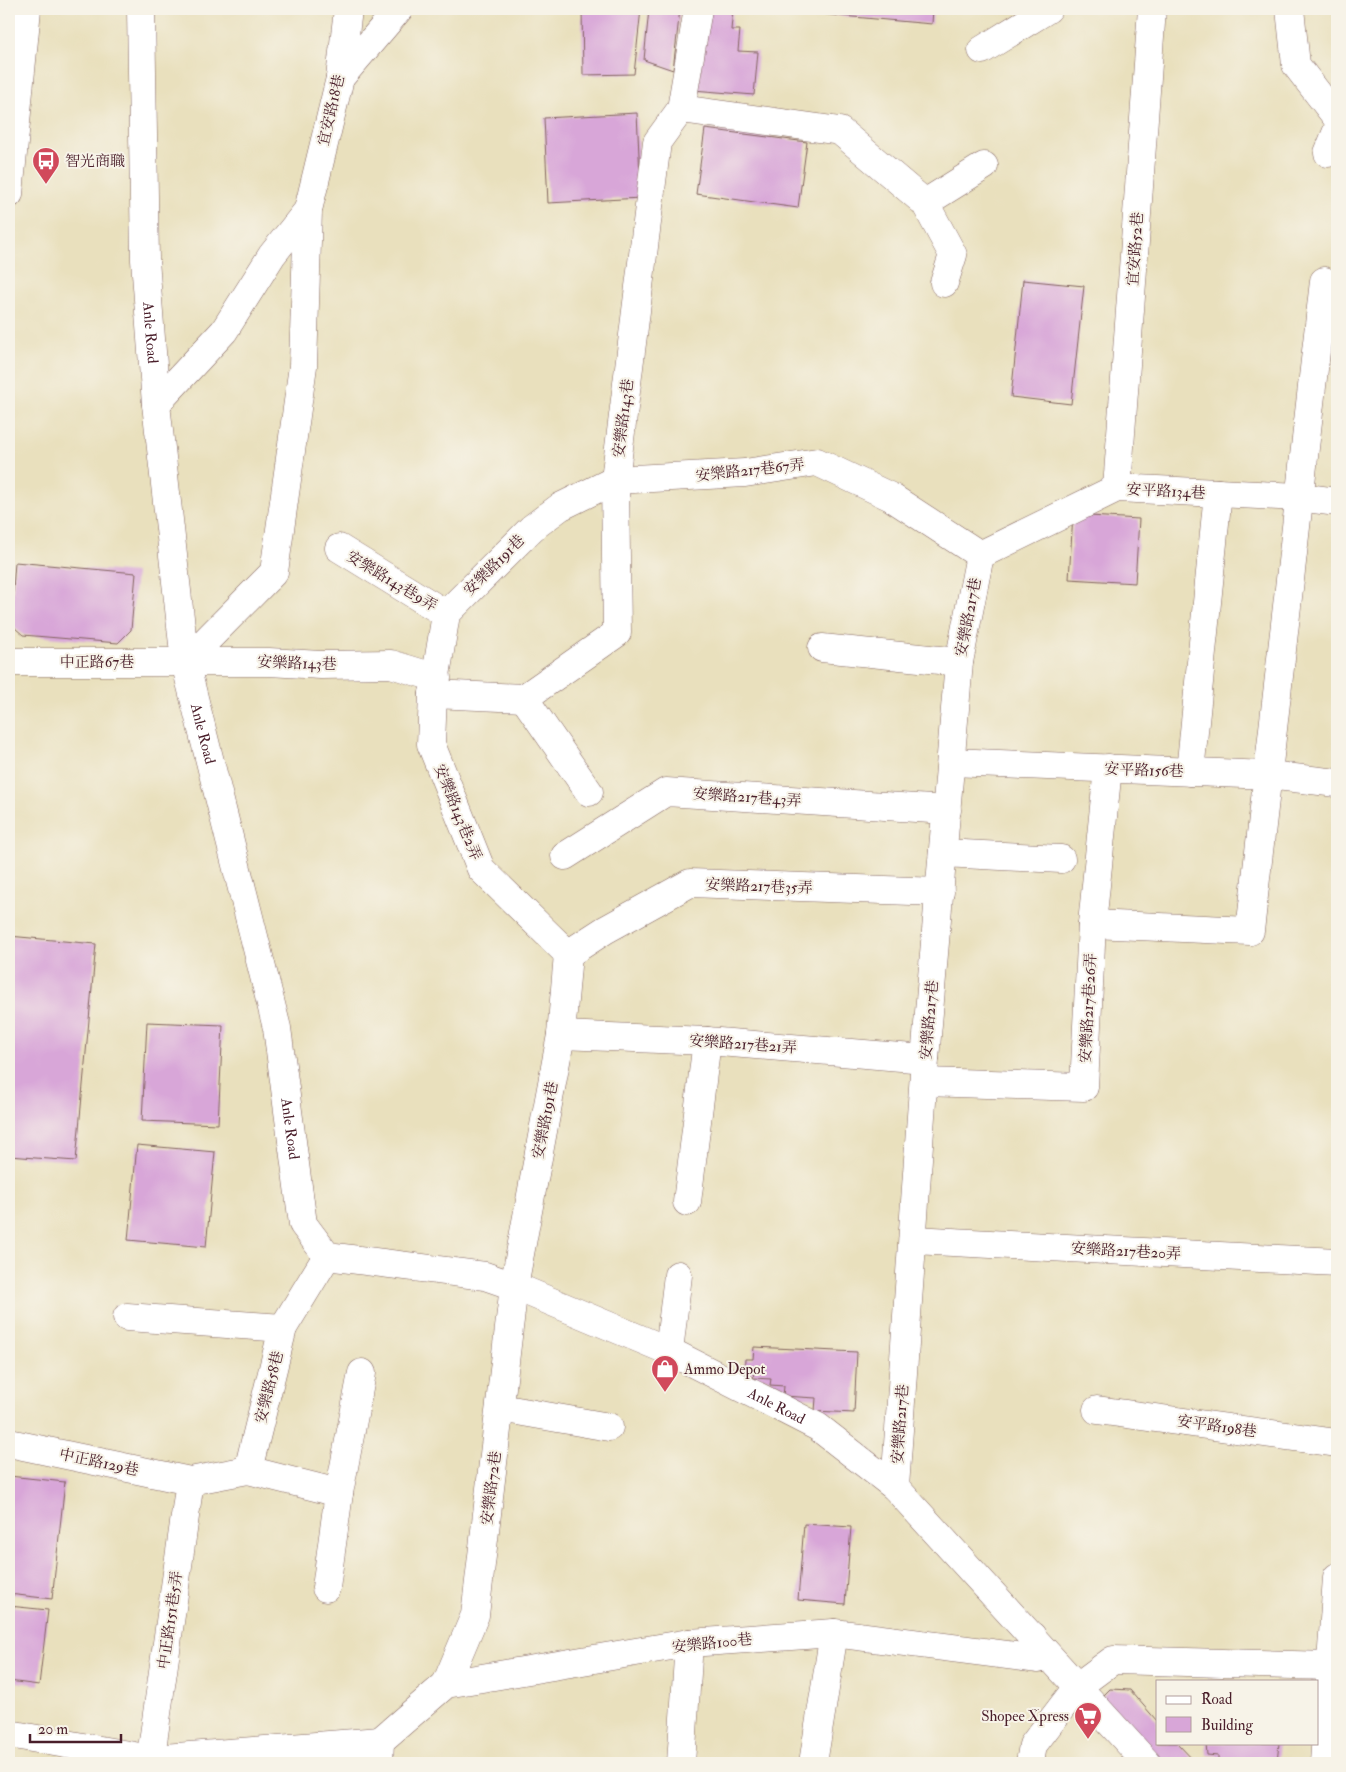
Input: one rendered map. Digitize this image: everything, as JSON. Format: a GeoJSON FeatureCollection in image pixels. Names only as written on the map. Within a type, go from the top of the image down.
{"type":"FeatureCollection","features":[{"type":"Feature","properties":{"kind":"street"},"geometry":{"type":"LineString","coordinates":[[9,194],[27,9]]}},
{"type":"Feature","properties":{"kind":"street","name":"Anle Road"},"geometry":{"type":"LineString","coordinates":[[141,9],[145,260],[156,404],[185,662],[277,1028],[303,1224],[327,1256],[485,1276],[514,1286],[669,1351],[818,1427],[895,1487],[1147,1763]]}},
{"type":"Feature","properties":{"kind":"street","name":"宜安路18巷"},"geometry":{"type":"LineString","coordinates":[[308,210],[340,78],[348,9]]}},
{"type":"Feature","properties":{"kind":"street"},"geometry":{"type":"LineString","coordinates":[[340,78],[399,9]]}},
{"type":"Feature","properties":{"kind":"street","name":"安樂路143巷"},"geometry":{"type":"LineString","coordinates":[[185,662],[269,662],[321,665],[392,664],[435,686],[524,698],[617,633],[615,480],[657,142],[681,109],[698,9]]}},
{"type":"Feature","properties":{"kind":"street"},"geometry":{"type":"LineString","coordinates":[[982,50],[1048,9]]}},
{"type":"Feature","properties":{"kind":"street","name":"宜安路52巷"},"geometry":{"type":"LineString","coordinates":[[1118,488],[1152,9]]}},
{"type":"Feature","properties":{"kind":"street"},"geometry":{"type":"LineString","coordinates":[[1290,9],[1296,65],[1337,118]]}},
{"type":"Feature","properties":{"kind":"street"},"geometry":{"type":"LineString","coordinates":[[681,109],[840,131],[925,203],[952,255],[944,283]]}},
{"type":"Feature","properties":{"kind":"street"},"geometry":{"type":"LineString","coordinates":[[925,203],[984,166]]}},
{"type":"Feature","properties":{"kind":"street"},"geometry":{"type":"LineString","coordinates":[[156,404],[224,331],[272,255],[308,210]]}},
{"type":"Feature","properties":{"kind":"street"},"geometry":{"type":"LineString","coordinates":[[185,662],[274,572],[304,366],[308,210]]}},
{"type":"Feature","properties":{"kind":"street"},"geometry":{"type":"LineString","coordinates":[[1092,924],[1250,931],[1324,281]]}},
{"type":"Feature","properties":{"kind":"street","name":"安樂路217巷67弄"},"geometry":{"type":"LineString","coordinates":[[615,480],[746,473],[817,462],[891,497],[980,555]]}},
{"type":"Feature","properties":{"kind":"street","name":"安樂路191巷"},"geometry":{"type":"LineString","coordinates":[[446,614],[532,528],[560,507],[615,480]]}},
{"type":"Feature","properties":{"kind":"street","name":"安平路134巷"},"geometry":{"type":"LineString","coordinates":[[980,555],[1118,488],[1299,497],[1337,502]]}},
{"type":"Feature","properties":{"kind":"street"},"geometry":{"type":"LineString","coordinates":[[1190,772],[1218,493]]}},
{"type":"Feature","properties":{"kind":"street","name":"安樂路143巷9弄"},"geometry":{"type":"LineString","coordinates":[[338,548],[446,614]]}},
{"type":"Feature","properties":{"kind":"street","name":"安樂路217巷"},"geometry":{"type":"LineString","coordinates":[[895,1487],[914,1240],[924,1070],[958,662],[980,555]]}},
{"type":"Feature","properties":{"kind":"street"},"geometry":{"type":"LineString","coordinates":[[435,686],[446,614]]}},
{"type":"Feature","properties":{"kind":"street"},"geometry":{"type":"LineString","coordinates":[[822,648],[958,662]]}},
{"type":"Feature","properties":{"kind":"street","name":"中正路67巷"},"geometry":{"type":"LineString","coordinates":[[9,662],[185,662]]}},
{"type":"Feature","properties":{"kind":"street","name":"安樂路143巷2弄"},"geometry":{"type":"LineString","coordinates":[[435,686],[430,744],[481,869],[568,954]]}},
{"type":"Feature","properties":{"kind":"street"},"geometry":{"type":"LineString","coordinates":[[524,698],[589,792]]}},
{"type":"Feature","properties":{"kind":"street","name":"安平路156巷"},"geometry":{"type":"LineString","coordinates":[[951,762],[1268,775],[1337,783]]}},
{"type":"Feature","properties":{"kind":"street","name":"安樂路217巷26弄"},"geometry":{"type":"LineString","coordinates":[[924,1070],[1084,1087],[1092,924],[1108,768]]}},
{"type":"Feature","properties":{"kind":"street","name":"安樂路217巷43弄"},"geometry":{"type":"LineString","coordinates":[[565,856],[666,792],[947,810]]}},
{"type":"Feature","properties":{"kind":"street"},"geometry":{"type":"LineString","coordinates":[[943,853],[1060,859]]}},
{"type":"Feature","properties":{"kind":"street","name":"安樂路217巷35弄"},"geometry":{"type":"LineString","coordinates":[[568,954],[605,930],[690,884],[940,892]]}},
{"type":"Feature","properties":{"kind":"street","name":"安樂路191巷"},"geometry":{"type":"LineString","coordinates":[[514,1286],[561,1035],[568,954]]}},
{"type":"Feature","properties":{"kind":"street","name":"安樂路217巷21弄"},"geometry":{"type":"LineString","coordinates":[[561,1035],[707,1041],[924,1070]]}},
{"type":"Feature","properties":{"kind":"street"},"geometry":{"type":"LineString","coordinates":[[687,1202],[707,1041]]}},
{"type":"Feature","properties":{"kind":"street","name":"安樂路217巷20弄"},"geometry":{"type":"LineString","coordinates":[[914,1240],[1337,1262]]}},
{"type":"Feature","properties":{"kind":"street","name":"安樂路58巷"},"geometry":{"type":"LineString","coordinates":[[248,1470],[283,1328],[327,1256]]}},
{"type":"Feature","properties":{"kind":"street"},"geometry":{"type":"LineString","coordinates":[[669,1351],[678,1275]]}},
{"type":"Feature","properties":{"kind":"street","name":"安樂路72巷"},"geometry":{"type":"LineString","coordinates":[[446,1684],[475,1615],[514,1286]]}},
{"type":"Feature","properties":{"kind":"street"},"geometry":{"type":"LineString","coordinates":[[127,1317],[283,1328]]}},
{"type":"Feature","properties":{"kind":"street"},"geometry":{"type":"LineString","coordinates":[[326,1588],[339,1493],[362,1373]]}},
{"type":"Feature","properties":{"kind":"street"},"geometry":{"type":"LineString","coordinates":[[500,1408],[609,1428]]}},
{"type":"Feature","properties":{"kind":"street","name":"安平路198巷"},"geometry":{"type":"LineString","coordinates":[[1097,1410],[1337,1443]]}},
{"type":"Feature","properties":{"kind":"street","name":"中正路129巷"},"geometry":{"type":"LineString","coordinates":[[9,1443],[190,1481]]}},
{"type":"Feature","properties":{"kind":"street"},"geometry":{"type":"LineString","coordinates":[[190,1481],[248,1470],[339,1493]]}},
{"type":"Feature","properties":{"kind":"street","name":"中正路151巷5弄"},"geometry":{"type":"LineString","coordinates":[[150,1761],[190,1481]]}},
{"type":"Feature","properties":{"kind":"street"},"geometry":{"type":"LineString","coordinates":[[1324,1763],[1337,1577]]}},
{"type":"Feature","properties":{"kind":"street"},"geometry":{"type":"LineString","coordinates":[[813,1763],[834,1633]]}},
{"type":"Feature","properties":{"kind":"street","name":"安樂路100巷"},"geometry":{"type":"LineString","coordinates":[[446,1684],[689,1643],[834,1633],[1039,1659],[1031,1634]]}},
{"type":"Feature","properties":{"kind":"street"},"geometry":{"type":"LineString","coordinates":[[680,1763],[689,1643]]}},
{"type":"Feature","properties":{"kind":"street"},"geometry":{"type":"LineString","coordinates":[[1030,1763],[1033,1745],[1078,1686],[1113,1660],[1331,1666]]}},
{"type":"Feature","properties":{"kind":"street"},"geometry":{"type":"LineString","coordinates":[[9,1734],[150,1761],[379,1752],[446,1684]]}},
{"type":"Feature","properties":{"kind":"building"},"geometry":{"type":"Polygon","coordinates":[[[582,9],[641,9],[634,74],[583,75],[582,9]]]}},
{"type":"Feature","properties":{"kind":"building"},"geometry":{"type":"Polygon","coordinates":[[[649,9],[680,9],[673,70],[644,60],[649,9]]]}},
{"type":"Feature","properties":{"kind":"building"},"geometry":{"type":"Polygon","coordinates":[[[687,9],[733,9],[731,30],[740,30],[738,51],[758,52],[754,95],[693,90],[687,9]]]}},
{"type":"Feature","properties":{"kind":"building"},"geometry":{"type":"Polygon","coordinates":[[[763,9],[933,9],[932,24],[763,9]]]}},
{"type":"Feature","properties":{"kind":"building"},"geometry":{"type":"Polygon","coordinates":[[[637,113],[641,198],[548,203],[544,118],[637,113]]]}},
{"type":"Feature","properties":{"kind":"building"},"geometry":{"type":"Polygon","coordinates":[[[705,129],[807,142],[798,208],[696,194],[705,129]]]}},
{"type":"Feature","properties":{"kind":"building"},"geometry":{"type":"Polygon","coordinates":[[[1023,280],[1084,286],[1071,404],[1011,397],[1023,280]]]}},
{"type":"Feature","properties":{"kind":"building"},"geometry":{"type":"Polygon","coordinates":[[[1073,515],[1139,519],[1135,583],[1069,579],[1073,515]]]}},
{"type":"Feature","properties":{"kind":"building"},"geometry":{"type":"Polygon","coordinates":[[[15,562],[136,573],[131,630],[118,643],[23,635],[15,628],[11,617],[15,562]]]}},
{"type":"Feature","properties":{"kind":"building"},"geometry":{"type":"Polygon","coordinates":[[[9,936],[96,944],[76,1161],[9,1156],[9,936]]]}},
{"type":"Feature","properties":{"kind":"building"},"geometry":{"type":"Polygon","coordinates":[[[147,1022],[223,1025],[218,1124],[142,1121],[147,1022]]]}},
{"type":"Feature","properties":{"kind":"building"},"geometry":{"type":"Polygon","coordinates":[[[137,1145],[215,1152],[206,1247],[128,1240],[137,1145]]]}},
{"type":"Feature","properties":{"kind":"building"},"geometry":{"type":"Polygon","coordinates":[[[754,1347],[857,1352],[854,1413],[815,1411],[816,1398],[783,1396],[784,1386],[770,1385],[771,1379],[753,1378],[754,1373],[744,1373],[745,1359],[753,1359],[754,1347]]]}},
{"type":"Feature","properties":{"kind":"building"},"geometry":{"type":"Polygon","coordinates":[[[9,1476],[65,1482],[52,1599],[9,1594],[9,1476]]]}},
{"type":"Feature","properties":{"kind":"building"},"geometry":{"type":"Polygon","coordinates":[[[804,1524],[851,1527],[845,1604],[798,1600],[804,1524]]]}},
{"type":"Feature","properties":{"kind":"building"},"geometry":{"type":"Polygon","coordinates":[[[9,1606],[48,1610],[39,1685],[9,1681],[9,1606]]]}},
{"type":"Feature","properties":{"kind":"building"},"geometry":{"type":"Polygon","coordinates":[[[1110,1689],[1130,1690],[1156,1720],[1156,1744],[1178,1744],[1196,1763],[1130,1763],[1102,1697],[1110,1689]]]}},
{"type":"Feature","properties":{"kind":"building"},"geometry":{"type":"Polygon","coordinates":[[[1206,1744],[1279,1744],[1277,1763],[1218,1763],[1218,1756],[1207,1755],[1206,1744]]]}},
{"type":"Feature","properties":{"kind":"place","name":"智光商職"},"geometry":{"type":"Point","coordinates":[46,185]}},
{"type":"Feature","properties":{"kind":"place","name":"Ammo Depot"},"geometry":{"type":"Point","coordinates":[665,1393]}},
{"type":"Feature","properties":{"kind":"place","name":"Shopee Xpress"},"geometry":{"type":"Point","coordinates":[1088,1740]}}]}
